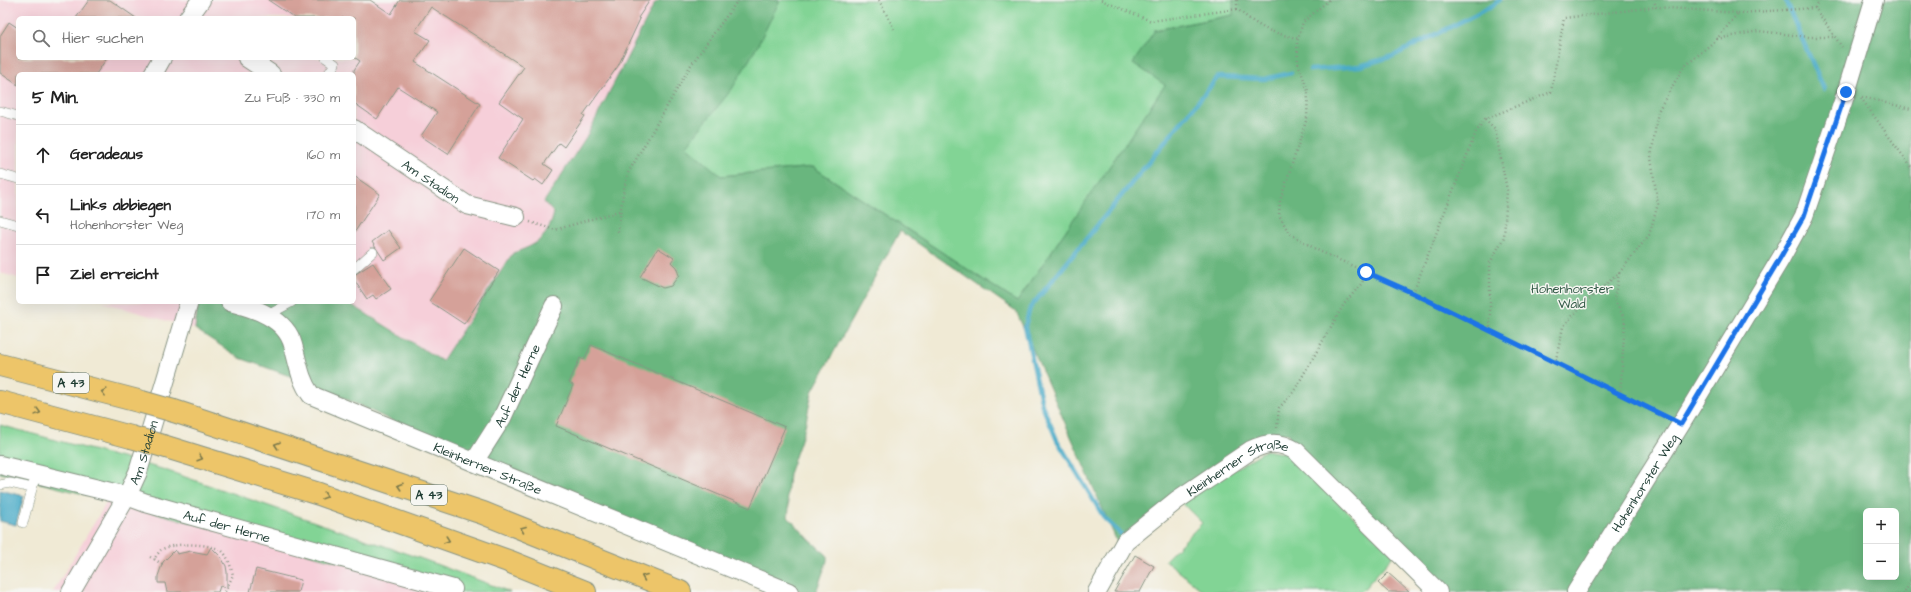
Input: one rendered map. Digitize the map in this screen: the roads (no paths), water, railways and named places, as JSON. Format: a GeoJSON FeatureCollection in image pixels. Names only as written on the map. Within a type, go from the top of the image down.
{"type":"FeatureCollection","features":[{"type":"Feature","properties":{"kind":"highway","name":"A 43"},"geometry":{"type":"LineString","coordinates":[[0,365],[174,411],[483,513],[680,592]]}},
{"type":"Feature","properties":{"kind":"highway"},"geometry":{"type":"LineString","coordinates":[[0,402],[163,446],[319,494],[508,561],[585,592]]}},
{"type":"Feature","properties":{"kind":"street"},"geometry":{"type":"LineString","coordinates":[[189,16],[201,0]]}},
{"type":"Feature","properties":{"kind":"street","name":"Hohenhorster Weg"},"geometry":{"type":"LineString","coordinates":[[1576,592],[1681,424],[1804,216],[1874,0]]}},
{"type":"Feature","properties":{"kind":"street"},"geometry":{"type":"LineString","coordinates":[[154,72],[161,60]]}},
{"type":"Feature","properties":{"kind":"street","name":"Am Stadion"},"geometry":{"type":"LineString","coordinates":[[356,130],[467,205],[516,217]]}},
{"type":"Feature","properties":{"kind":"street","name":"Am Stadion"},"geometry":{"type":"LineString","coordinates":[[72,592],[127,496],[138,472],[188,304]]}},
{"type":"Feature","properties":{"kind":"street","name":"Kleinherner Straße"},"geometry":{"type":"LineString","coordinates":[[236,304],[268,315],[284,327],[293,343],[303,384],[311,395],[789,592]]}},
{"type":"Feature","properties":{"kind":"street","name":"Auf der Herne"},"geometry":{"type":"LineString","coordinates":[[474,462],[502,418],[554,306]]}},
{"type":"Feature","properties":{"kind":"street","name":"Kleinherner Straße"},"geometry":{"type":"LineString","coordinates":[[1097,592],[1125,542],[1177,500],[1250,450],[1263,444],[1276,442],[1296,451],[1438,592]]}},
{"type":"Feature","properties":{"kind":"street","name":"Auf der Herne"},"geometry":{"type":"LineString","coordinates":[[0,465],[34,481],[127,496],[146,503],[452,590]]}},
{"type":"Feature","properties":{"kind":"lane"},"geometry":{"type":"LineString","coordinates":[[329,72],[337,61]]}},
{"type":"Feature","properties":{"kind":"lane"},"geometry":{"type":"LineString","coordinates":[[0,111],[16,115]]}},
{"type":"Feature","properties":{"kind":"lane"},"geometry":{"type":"LineString","coordinates":[[0,174],[16,178]]}},
{"type":"Feature","properties":{"kind":"lane"},"geometry":{"type":"LineString","coordinates":[[0,220],[16,224]]}},
{"type":"Feature","properties":{"kind":"lane"},"geometry":{"type":"LineString","coordinates":[[356,267],[373,252]]}},
{"type":"Feature","properties":{"kind":"lane"},"geometry":{"type":"LineString","coordinates":[[268,315],[288,304]]}},
{"type":"Feature","properties":{"kind":"lane"},"geometry":{"type":"LineString","coordinates":[[0,485],[34,481],[23,523]]}},
{"type":"Feature","properties":{"kind":"water"},"geometry":{"type":"Polygon","coordinates":[[[0,490],[24,496],[16,525],[0,521],[0,490]]]}},
{"type":"Feature","properties":{"kind":"waterway"},"geometry":{"type":"LineString","coordinates":[[1310,70],[1360,66],[1393,56],[1490,7],[1500,0]]}},
{"type":"Feature","properties":{"kind":"waterway"},"geometry":{"type":"LineString","coordinates":[[1785,0],[1824,89]]}},
{"type":"Feature","properties":{"kind":"waterway"},"geometry":{"type":"LineString","coordinates":[[1121,534],[1105,519],[1057,440],[1042,405],[1025,326],[1030,308],[1218,77],[1264,79],[1291,73]]}},
{"type":"Feature","properties":{"kind":"park label","name":"Hohenhorster Wald"},"geometry":{"type":"Point","coordinates":[1572,296]}}]}
